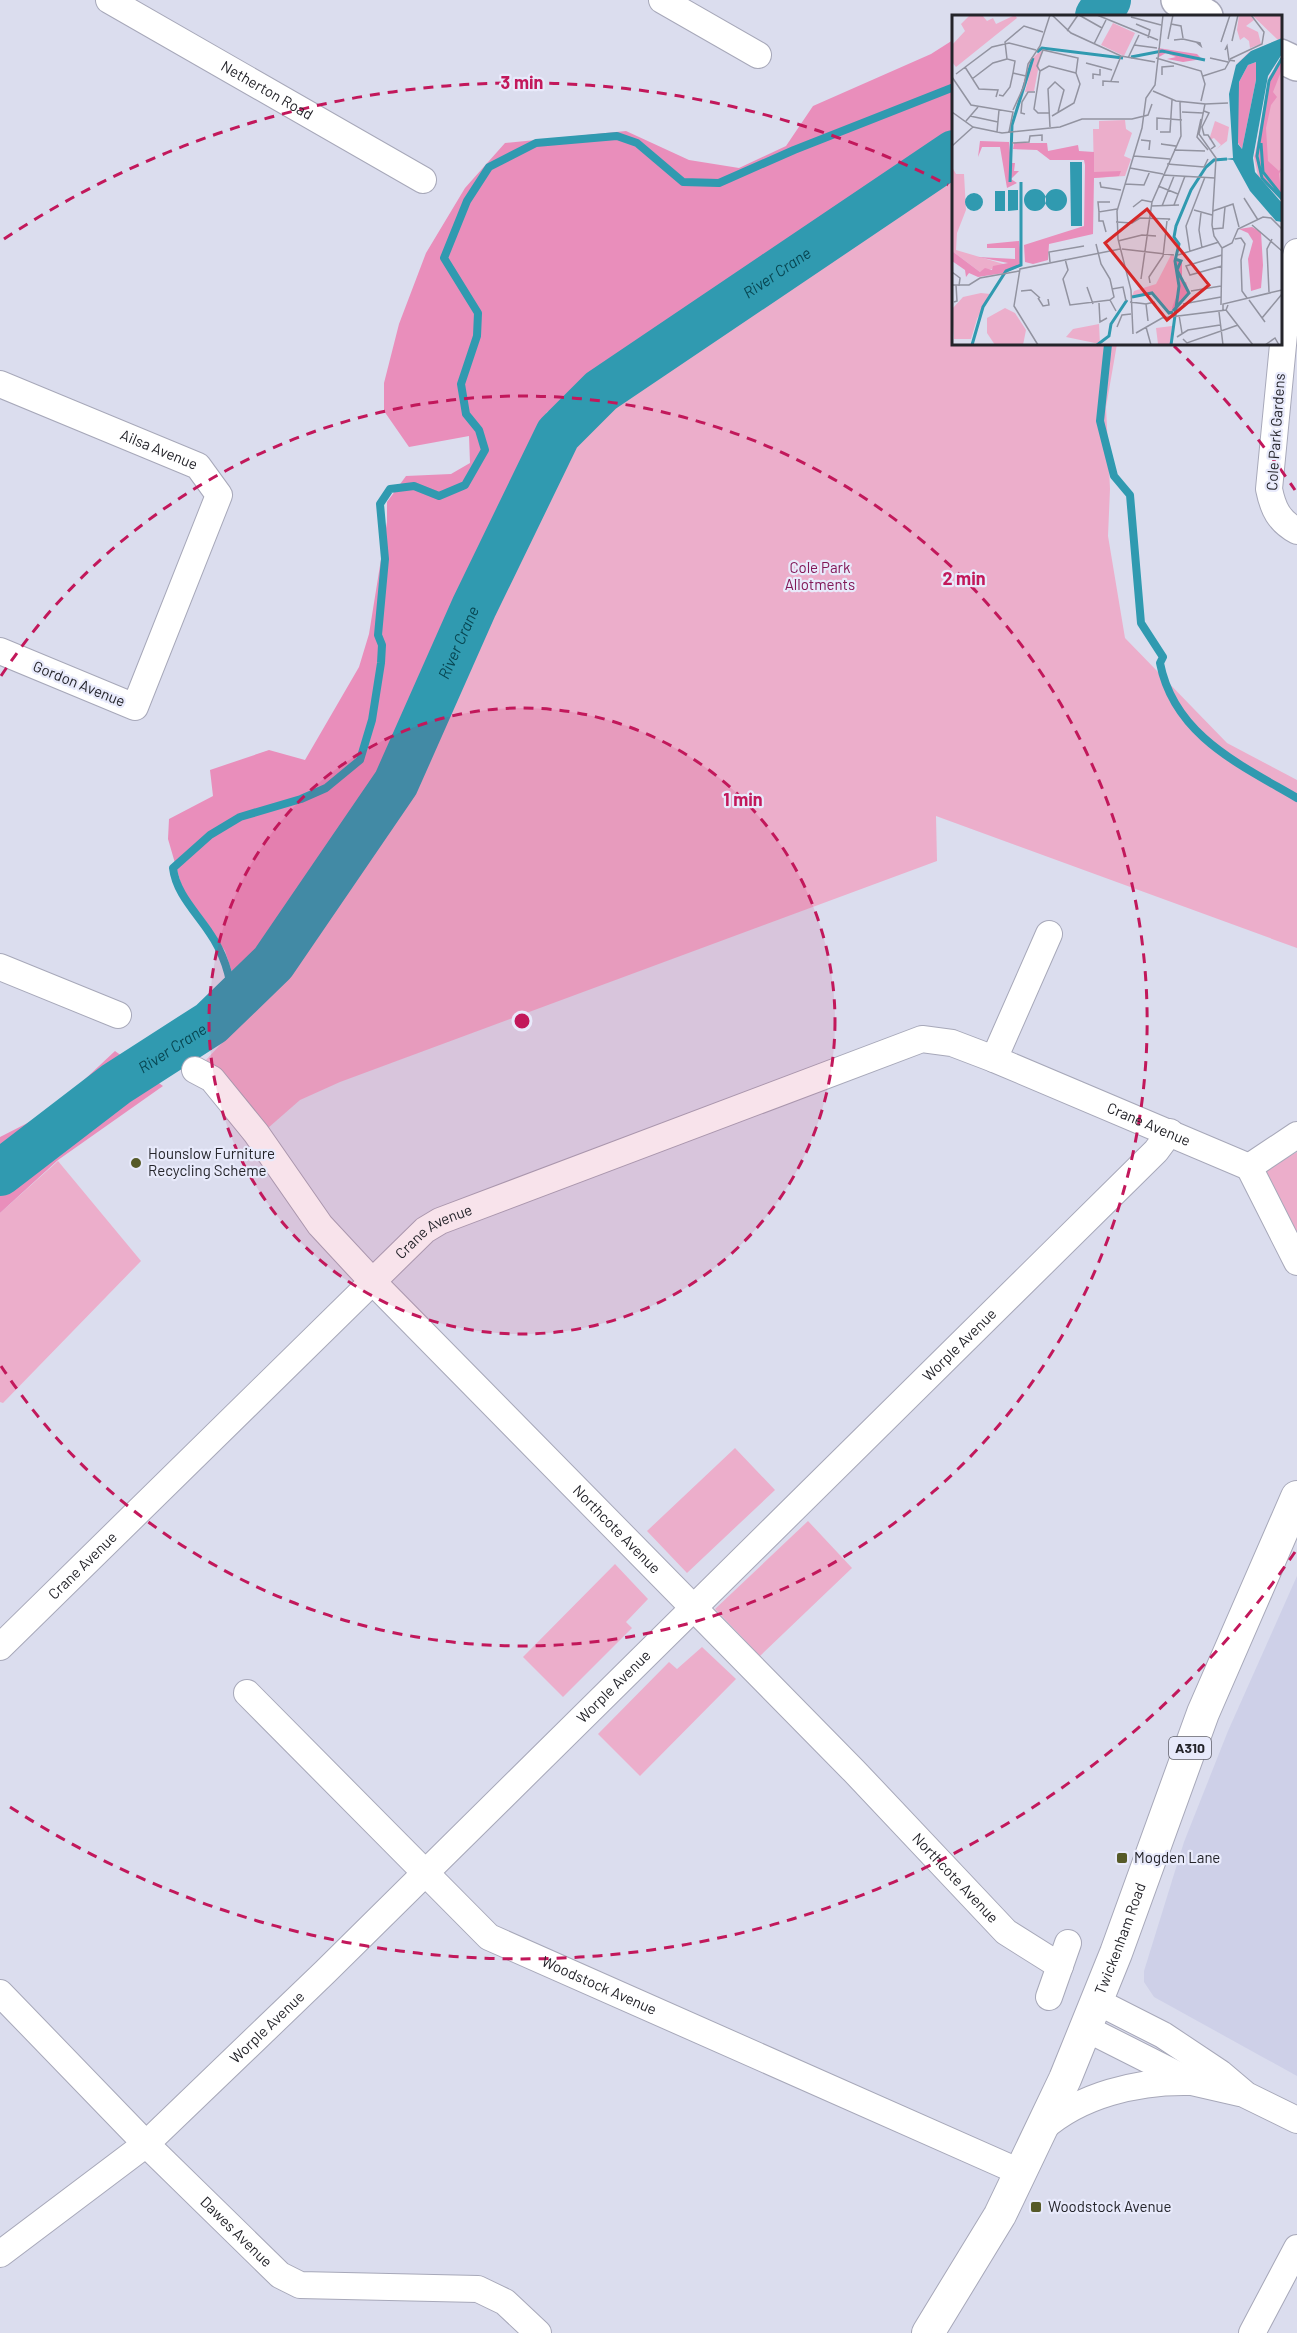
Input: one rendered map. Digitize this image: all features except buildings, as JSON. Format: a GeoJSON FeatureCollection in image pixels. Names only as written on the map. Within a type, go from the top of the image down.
{"type":"FeatureCollection","features":[{"type":"Feature","properties":{"kind":"highway"},"geometry":{"type":"LineString","coordinates":[[1178,0],[1204,15]]}},
{"type":"Feature","properties":{"kind":"highway"},"geometry":{"type":"LineString","coordinates":[[1282,56],[1297,64]]}},
{"type":"Feature","properties":{"kind":"main road","name":"Twickenham Road"},"geometry":{"type":"LineString","coordinates":[[928,2333],[1000,2216],[1042,2129],[1092,2015],[1203,1713],[1297,1497]]}},
{"type":"Feature","properties":{"kind":"street","name":"Netherton Road"},"geometry":{"type":"LineString","coordinates":[[109,0],[423,180]]}},
{"type":"Feature","properties":{"kind":"street"},"geometry":{"type":"LineString","coordinates":[[662,0],[758,55]]}},
{"type":"Feature","properties":{"kind":"street","name":"Cole Park Gardens"},"geometry":{"type":"LineString","coordinates":[[1297,252],[1289,283],[1269,489],[1273,508],[1286,524],[1297,531]]}},
{"type":"Feature","properties":{"kind":"street","name":"Ailsa Avenue"},"geometry":{"type":"LineString","coordinates":[[0,384],[198,466],[219,495],[185,584]]}},
{"type":"Feature","properties":{"kind":"street","name":"Gordon Avenue"},"geometry":{"type":"LineString","coordinates":[[0,651],[135,706],[185,584]]}},
{"type":"Feature","properties":{"kind":"street"},"geometry":{"type":"LineString","coordinates":[[994,1059],[1049,934]]}},
{"type":"Feature","properties":{"kind":"street"},"geometry":{"type":"LineString","coordinates":[[0,967],[118,1014]]}},
{"type":"Feature","properties":{"kind":"street","name":"Crane Avenue"},"geometry":{"type":"LineString","coordinates":[[0,1647],[372,1281],[425,1230],[440,1221],[922,1039],[952,1043],[994,1059],[1249,1167]]}},
{"type":"Feature","properties":{"kind":"street","name":"Northcote Avenue"},"geometry":{"type":"LineString","coordinates":[[195,1070],[212,1078],[256,1133],[320,1225],[372,1281],[692,1609],[854,1771],[1006,1932],[1064,1955],[1049,1997]]}},
{"type":"Feature","properties":{"kind":"street","name":"Worple Avenue"},"geometry":{"type":"LineString","coordinates":[[0,2254],[146,2144],[424,1874],[1156,1151],[1170,1132]]}},
{"type":"Feature","properties":{"kind":"street"},"geometry":{"type":"LineString","coordinates":[[1297,1135],[1249,1167],[1297,1262]]}},
{"type":"Feature","properties":{"kind":"street","name":"Woodstock Avenue"},"geometry":{"type":"LineString","coordinates":[[247,1693],[489,1937],[1022,2174]]}},
{"type":"Feature","properties":{"kind":"street","name":"Dawes Avenue"},"geometry":{"type":"LineString","coordinates":[[0,1992],[146,2144],[280,2275],[300,2286],[478,2289],[505,2302],[538,2333]]}},
{"type":"Feature","properties":{"kind":"street"},"geometry":{"type":"LineString","coordinates":[[1092,2015],[1192,2082]]}},
{"type":"Feature","properties":{"kind":"street"},"geometry":{"type":"LineString","coordinates":[[1092,2015],[1190,2052],[1246,2095],[1297,2120]]}},
{"type":"Feature","properties":{"kind":"street"},"geometry":{"type":"LineString","coordinates":[[1042,2129],[1061,2112],[1081,2101],[1150,2085],[1192,2082],[1246,2095]]}},
{"type":"Feature","properties":{"kind":"street"},"geometry":{"type":"LineString","coordinates":[[1252,2333],[1297,2248]]}},
{"type":"Feature","properties":{"kind":"shaded area"},"geometry":{"type":"Polygon","coordinates":[[[952,41],[952,158],[840,214],[638,347],[577,400],[547,412],[384,773],[263,951],[235,981],[225,951],[205,920],[184,894],[168,839],[169,819],[213,796],[210,770],[269,750],[305,760],[359,667],[369,634],[387,522],[387,502],[406,476],[451,474],[470,463],[469,436],[409,447],[384,411],[384,383],[399,324],[426,253],[465,188],[505,143],[626,131],[689,160],[739,168],[786,146],[813,106],[931,54],[952,41]]]}},
{"type":"Feature","properties":{"kind":"shaded area"},"geometry":{"type":"Polygon","coordinates":[[[115,1051],[163,1086],[58,1160],[0,1213],[0,1137],[51,1111],[115,1051]]]}},
{"type":"Feature","properties":{"kind":"shaded area"},"geometry":{"type":"Polygon","coordinates":[[[1297,1576],[1297,2076],[1154,1997],[1144,1982],[1144,1971],[1184,1842],[1228,1731],[1297,1576]]]}},
{"type":"Feature","properties":{"kind":"green space","name":"Cole Park Allotments"},"geometry":{"type":"Polygon","coordinates":[[[952,172],[952,345],[1117,345],[1106,407],[1110,489],[1108,536],[1125,638],[1227,743],[1297,780],[1297,948],[936,816],[937,861],[340,1082],[300,1100],[268,1128],[206,1060],[287,973],[376,849],[429,755],[482,618],[561,452],[609,400],[952,172]]]}},
{"type":"Feature","properties":{"kind":"green space"},"geometry":{"type":"Polygon","coordinates":[[[1297,1152],[1297,1243],[1264,1171],[1297,1152]]]}},
{"type":"Feature","properties":{"kind":"green space"},"geometry":{"type":"Polygon","coordinates":[[[58,1161],[141,1261],[3,1403],[0,1402],[0,1213],[58,1161]]]}},
{"type":"Feature","properties":{"kind":"green space"},"geometry":{"type":"Polygon","coordinates":[[[735,1448],[775,1490],[687,1573],[647,1531],[735,1448]]]}},
{"type":"Feature","properties":{"kind":"green space"},"geometry":{"type":"Polygon","coordinates":[[[808,1521],[852,1568],[760,1656],[715,1609],[808,1521]]]}},
{"type":"Feature","properties":{"kind":"green space"},"geometry":{"type":"Polygon","coordinates":[[[615,1564],[648,1599],[626,1622],[632,1628],[563,1697],[523,1657],[615,1564]]]}},
{"type":"Feature","properties":{"kind":"green space"},"geometry":{"type":"Polygon","coordinates":[[[702,1647],[736,1679],[640,1776],[598,1734],[669,1662],[677,1669],[702,1647]]]}},
{"type":"Feature","properties":{"kind":"waterway","name":"River Crane"},"geometry":{"type":"LineString","coordinates":[[1099,15],[1108,0]]}},
{"type":"Feature","properties":{"kind":"waterway"},"geometry":{"type":"LineString","coordinates":[[233,1002],[228,975],[218,948],[182,894],[173,868],[210,835],[240,817],[301,799],[326,788],[360,760],[372,720],[381,663],[382,645],[378,635],[385,559],[380,504],[390,489],[414,486],[439,496],[465,485],[485,450],[479,430],[466,414],[461,384],[477,336],[478,313],[444,258],[467,201],[489,167],[536,143],[617,136],[637,143],[683,182],[719,183],[794,150],[952,88]]}},
{"type":"Feature","properties":{"kind":"waterway","name":"River Crane"},"geometry":{"type":"LineString","coordinates":[[0,1173],[116,1084],[211,1023],[273,963],[396,783],[474,607],[558,434],[601,391],[952,154]]}},
{"type":"Feature","properties":{"kind":"waterway"},"geometry":{"type":"LineString","coordinates":[[1108,345],[1100,421],[1114,476],[1130,495],[1141,623],[1163,657],[1160,663],[1168,688],[1179,710],[1212,745],[1253,773],[1297,798]]}},
{"type":"Feature","properties":{"kind":"place","name":"Hounslow Furniture Recycling Scheme"},"geometry":{"type":"Point","coordinates":[136,1163]}},
{"type":"Feature","properties":{"kind":"place","name":"Mogden Lane"},"geometry":{"type":"Point","coordinates":[1122,1858]}},
{"type":"Feature","properties":{"kind":"place","name":"Woodstock Avenue"},"geometry":{"type":"Point","coordinates":[1036,2207]}}]}
